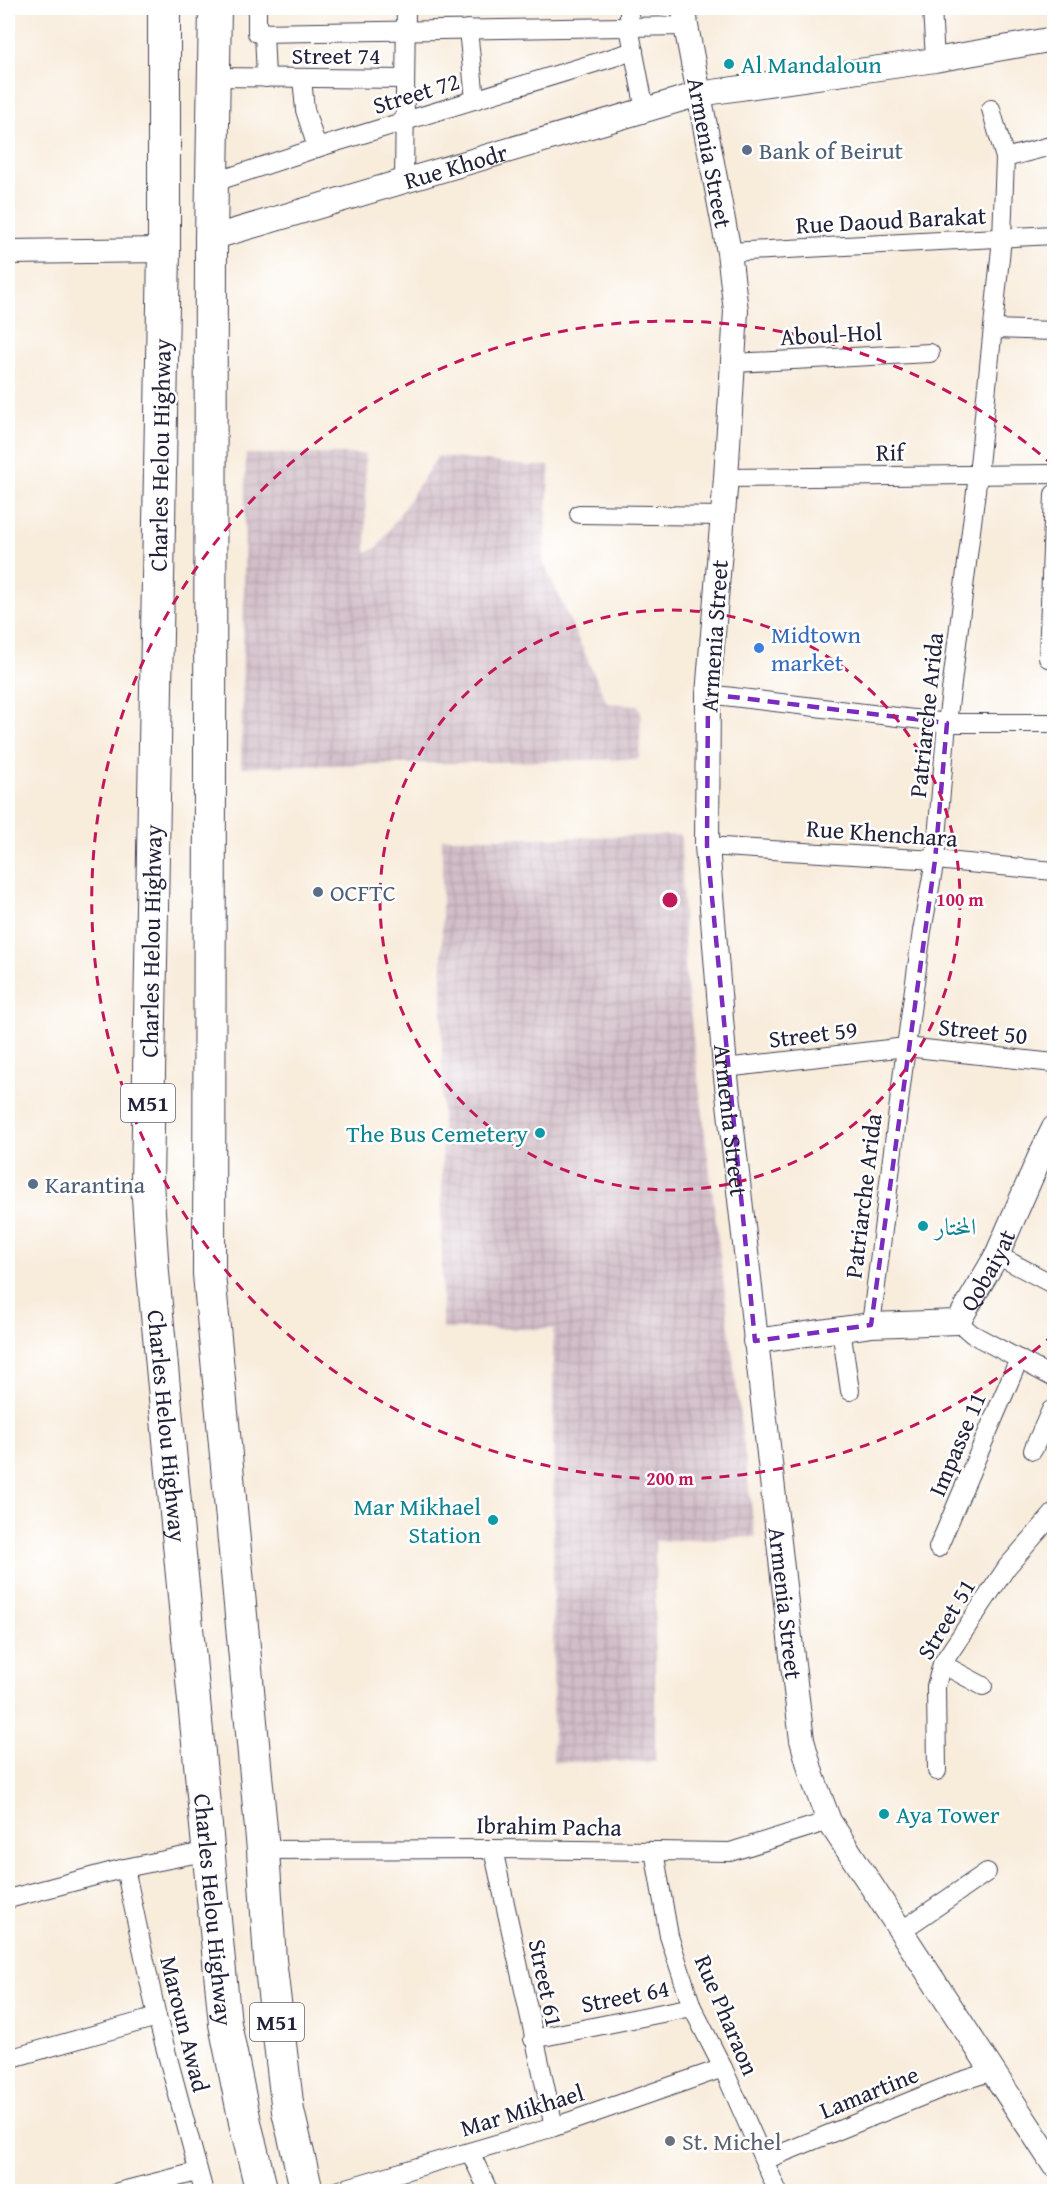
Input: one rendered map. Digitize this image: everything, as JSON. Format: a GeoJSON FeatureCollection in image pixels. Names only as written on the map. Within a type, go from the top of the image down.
{"type":"FeatureCollection","features":[{"type":"Feature","properties":{"kind":"highway","name":"Charles Helou Highway"},"geometry":{"type":"LineString","coordinates":[[164,8],[164,250],[147,1182],[154,1285],[225,2024],[262,2192]]}},
{"type":"Feature","properties":{"kind":"highway","name":"Charles Helou Highway"},"geometry":{"type":"LineString","coordinates":[[215,8],[211,238],[209,1274],[263,1851]]}},
{"type":"Feature","properties":{"kind":"highway","name":"M51"},"geometry":{"type":"LineString","coordinates":[[263,1851],[270,1960],[281,2061],[288,2111],[307,2192]]}},
{"type":"Feature","properties":{"kind":"street","name":"Street 74"},"geometry":{"type":"LineString","coordinates":[[257,8],[266,78]]}},
{"type":"Feature","properties":{"kind":"street"},"geometry":{"type":"LineString","coordinates":[[404,182],[406,8]]}},
{"type":"Feature","properties":{"kind":"street"},"geometry":{"type":"LineString","coordinates":[[629,8],[629,27],[645,110]]}},
{"type":"Feature","properties":{"kind":"street"},"geometry":{"type":"LineString","coordinates":[[932,8],[935,60]]}},
{"type":"Feature","properties":{"kind":"street"},"geometry":{"type":"LineString","coordinates":[[260,33],[629,27],[685,17]]}},
{"type":"Feature","properties":{"kind":"street","name":"Armenia Street"},"geometry":{"type":"LineString","coordinates":[[685,17],[729,252],[736,311],[726,478],[708,694],[706,846],[725,1068],[802,1740],[812,1776],[829,1821],[1054,2165]]}},
{"type":"Feature","properties":{"kind":"street"},"geometry":{"type":"LineString","coordinates":[[468,30],[475,100]]}},
{"type":"Feature","properties":{"kind":"street","name":"Rue Khodr"},"geometry":{"type":"LineString","coordinates":[[211,238],[699,94],[935,60],[1054,39]]}},
{"type":"Feature","properties":{"kind":"street","name":"Street 72"},"geometry":{"type":"LineString","coordinates":[[212,183],[317,148],[634,51]]}},
{"type":"Feature","properties":{"kind":"street","name":"Street 74"},"geometry":{"type":"LineString","coordinates":[[214,77],[405,79]]}},
{"type":"Feature","properties":{"kind":"street"},"geometry":{"type":"LineString","coordinates":[[302,78],[305,110],[317,148]]}},
{"type":"Feature","properties":{"kind":"street","name":"Patriarche Arida"},"geometry":{"type":"LineString","coordinates":[[872,1325],[906,1047],[922,932],[935,860],[947,723],[978,475],[1002,238],[1005,158],[991,110]]}},
{"type":"Feature","properties":{"kind":"street"},"geometry":{"type":"LineString","coordinates":[[1005,158],[1054,145]]}},
{"type":"Feature","properties":{"kind":"street","name":"Rue Daoud Barakat"},"geometry":{"type":"LineString","coordinates":[[729,252],[1054,235]]}},
{"type":"Feature","properties":{"kind":"street"},"geometry":{"type":"LineString","coordinates":[[8,252],[164,250]]}},
{"type":"Feature","properties":{"kind":"street"},"geometry":{"type":"LineString","coordinates":[[993,329],[1054,331]]}},
{"type":"Feature","properties":{"kind":"street","name":"Aboul-Hol"},"geometry":{"type":"LineString","coordinates":[[734,363],[930,353]]}},
{"type":"Feature","properties":{"kind":"street","name":"Rif"},"geometry":{"type":"LineString","coordinates":[[726,478],[1054,474]]}},
{"type":"Feature","properties":{"kind":"street"},"geometry":{"type":"LineString","coordinates":[[1048,658],[1054,494]]}},
{"type":"Feature","properties":{"kind":"street"},"geometry":{"type":"LineString","coordinates":[[579,514],[723,516]]}},
{"type":"Feature","properties":{"kind":"street"},"geometry":{"type":"LineString","coordinates":[[708,694],[947,723],[1054,723]]}},
{"type":"Feature","properties":{"kind":"street","name":"Rue Khenchara"},"geometry":{"type":"LineString","coordinates":[[706,846],[935,860],[1054,871]]}},
{"type":"Feature","properties":{"kind":"street","name":"Street 59"},"geometry":{"type":"LineString","coordinates":[[725,1068],[906,1047]]}},
{"type":"Feature","properties":{"kind":"street","name":"Street 50"},"geometry":{"type":"LineString","coordinates":[[906,1047],[1054,1063]]}},
{"type":"Feature","properties":{"kind":"street","name":"Qobaiyat"},"geometry":{"type":"LineString","coordinates":[[755,1341],[872,1325],[958,1323],[997,1255],[1054,1128]]}},
{"type":"Feature","properties":{"kind":"street"},"geometry":{"type":"LineString","coordinates":[[997,1255],[1054,1285]]}},
{"type":"Feature","properties":{"kind":"street"},"geometry":{"type":"LineString","coordinates":[[958,1323],[972,1334],[1054,1378]]}},
{"type":"Feature","properties":{"kind":"street"},"geometry":{"type":"LineString","coordinates":[[841,1329],[850,1391]]}},
{"type":"Feature","properties":{"kind":"street","name":"Impasse 11"},"geometry":{"type":"LineString","coordinates":[[938,1548],[1019,1359]]}},
{"type":"Feature","properties":{"kind":"street"},"geometry":{"type":"LineString","coordinates":[[1033,1450],[1051,1410]]}},
{"type":"Feature","properties":{"kind":"street","name":"Street 51"},"geometry":{"type":"LineString","coordinates":[[937,1771],[936,1686],[942,1664],[1007,1567],[1054,1513]]}},
{"type":"Feature","properties":{"kind":"street"},"geometry":{"type":"LineString","coordinates":[[942,1664],[983,1686]]}},
{"type":"Feature","properties":{"kind":"street","name":"Ibrahim Pacha"},"geometry":{"type":"LineString","coordinates":[[263,1851],[493,1849],[730,1852],[829,1821]]}},
{"type":"Feature","properties":{"kind":"street","name":"Street 61"},"geometry":{"type":"LineString","coordinates":[[493,1849],[554,2127]]}},
{"type":"Feature","properties":{"kind":"street"},"geometry":{"type":"LineString","coordinates":[[8,1899],[124,1868],[209,1851]]}},
{"type":"Feature","properties":{"kind":"street","name":"Rue Pharaon"},"geometry":{"type":"LineString","coordinates":[[654,1851],[669,1936],[692,2007],[723,2068],[778,2192]]}},
{"type":"Feature","properties":{"kind":"street","name":"Maroun Awad"},"geometry":{"type":"LineString","coordinates":[[124,1868],[157,2017],[204,2192]]}},
{"type":"Feature","properties":{"kind":"street"},"geometry":{"type":"LineString","coordinates":[[901,1931],[987,1872]]}},
{"type":"Feature","properties":{"kind":"street","name":"Street 64"},"geometry":{"type":"LineString","coordinates":[[533,2039],[692,2007]]}},
{"type":"Feature","properties":{"kind":"street"},"geometry":{"type":"LineString","coordinates":[[8,2059],[157,2017]]}},
{"type":"Feature","properties":{"kind":"street","name":"Mar Mikhael"},"geometry":{"type":"LineString","coordinates":[[333,2192],[554,2127],[723,2068]]}},
{"type":"Feature","properties":{"kind":"street","name":"Lamartine"},"geometry":{"type":"LineString","coordinates":[[765,2160],[944,2087],[993,2071]]}},
{"type":"Feature","properties":{"kind":"street"},"geometry":{"type":"LineString","coordinates":[[470,2152],[489,2192]]}},
{"type":"Feature","properties":{"kind":"street"},"geometry":{"type":"LineString","coordinates":[[118,2192],[142,2188],[197,2172]]}},
{"type":"Feature","properties":{"kind":"highlighted area"},"geometry":{"type":"Polygon","coordinates":[[[708,694],[947,723],[935,860],[871,1325],[755,1341],[707,846],[708,694]]]}},
{"type":"Feature","properties":{"kind":"shaded area"},"geometry":{"type":"Polygon","coordinates":[[[246,454],[365,454],[366,553],[378,547],[438,456],[529,466],[550,466],[543,561],[607,703],[638,705],[641,713],[639,759],[241,767],[246,454]]]}},
{"type":"Feature","properties":{"kind":"shaded area"},"geometry":{"type":"Polygon","coordinates":[[[681,835],[685,972],[755,1537],[655,1541],[655,1762],[553,1762],[553,1329],[442,1329],[442,838],[681,835]]]}},
{"type":"Feature","properties":{"kind":"place","name":"Al Mandaloun"},"geometry":{"type":"Point","coordinates":[729,64]}},
{"type":"Feature","properties":{"kind":"place","name":"Bank of Beirut"},"geometry":{"type":"Point","coordinates":[747,150]}},
{"type":"Feature","properties":{"kind":"place","name":"Midtown market"},"geometry":{"type":"Point","coordinates":[759,648]}},
{"type":"Feature","properties":{"kind":"place","name":"OCFTC"},"geometry":{"type":"Point","coordinates":[318,892]}},
{"type":"Feature","properties":{"kind":"place","name":"The Bus Cemetery"},"geometry":{"type":"Point","coordinates":[540,1133]}},
{"type":"Feature","properties":{"kind":"place","name":"Karantina"},"geometry":{"type":"Point","coordinates":[33,1184]}},
{"type":"Feature","properties":{"kind":"place","name":"المختار"},"geometry":{"type":"Point","coordinates":[923,1226]}},
{"type":"Feature","properties":{"kind":"place","name":"Mar Mikhael Station"},"geometry":{"type":"Point","coordinates":[493,1520]}},
{"type":"Feature","properties":{"kind":"place","name":"Aya Tower"},"geometry":{"type":"Point","coordinates":[884,1814]}},
{"type":"Feature","properties":{"kind":"place","name":"St. Michel"},"geometry":{"type":"Point","coordinates":[670,2141]}}]}
